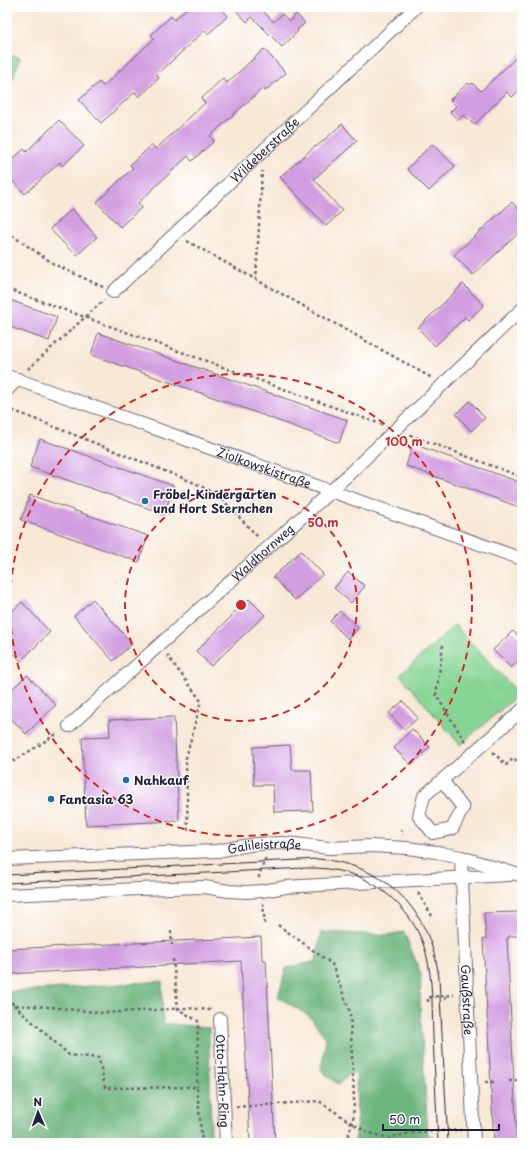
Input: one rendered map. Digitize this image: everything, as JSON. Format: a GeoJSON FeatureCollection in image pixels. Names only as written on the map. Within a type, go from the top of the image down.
{"type":"FeatureCollection","features":[{"type":"Feature","properties":{"kind":"street","name":"Wildeberstraße"},"geometry":{"type":"LineString","coordinates":[[113,292],[416,7]]}},
{"type":"Feature","properties":{"kind":"street","name":"Waldhornweg"},"geometry":{"type":"LineString","coordinates":[[69,726],[331,491],[522,309]]}},
{"type":"Feature","properties":{"kind":"street"},"geometry":{"type":"LineString","coordinates":[[7,390],[12,377]]}},
{"type":"Feature","properties":{"kind":"street","name":"Ziolkowskistraße"},"geometry":{"type":"LineString","coordinates":[[12,377],[522,559]]}},
{"type":"Feature","properties":{"kind":"street"},"geometry":{"type":"LineString","coordinates":[[442,780],[522,710]]}},
{"type":"Feature","properties":{"kind":"street","name":"Galileistraße"},"geometry":{"type":"LineString","coordinates":[[7,859],[217,851],[256,844],[283,843],[329,848],[371,846],[407,848],[461,857],[520,875]]}},
{"type":"Feature","properties":{"kind":"street","name":"Gaußstraße"},"geometry":{"type":"LineString","coordinates":[[461,857],[474,1143]]}},
{"type":"Feature","properties":{"kind":"street","name":"Galileistraße"},"geometry":{"type":"LineString","coordinates":[[7,895],[204,887],[246,892],[306,885],[520,875]]}},
{"type":"Feature","properties":{"kind":"street","name":"Otto-Hahn-Ring"},"geometry":{"type":"LineString","coordinates":[[220,1019],[226,1143]]}},
{"type":"Feature","properties":{"kind":"path"},"geometry":{"type":"LineString","coordinates":[[256,280],[263,150]]}},
{"type":"Feature","properties":{"kind":"path"},"geometry":{"type":"LineString","coordinates":[[7,232],[54,264],[113,292],[12,377]]}},
{"type":"Feature","properties":{"kind":"path"},"geometry":{"type":"LineString","coordinates":[[174,234],[443,385]]}},
{"type":"Feature","properties":{"kind":"path"},"geometry":{"type":"LineString","coordinates":[[7,289],[522,477]]}},
{"type":"Feature","properties":{"kind":"path"},"geometry":{"type":"LineString","coordinates":[[7,408],[196,482],[219,496],[268,548]]}},
{"type":"Feature","properties":{"kind":"path"},"geometry":{"type":"LineString","coordinates":[[159,645],[201,701],[186,758],[188,833]]}},
{"type":"Feature","properties":{"kind":"path"},"geometry":{"type":"LineString","coordinates":[[443,645],[436,696],[472,753]]}},
{"type":"Feature","properties":{"kind":"path"},"geometry":{"type":"LineString","coordinates":[[7,763],[14,761],[69,726]]}},
{"type":"Feature","properties":{"kind":"path"},"geometry":{"type":"LineString","coordinates":[[484,743],[506,765],[514,758],[522,767]]}},
{"type":"Feature","properties":{"kind":"path"},"geometry":{"type":"LineString","coordinates":[[278,926],[332,964],[350,1012],[354,1092],[352,1124],[348,1143]]}},
{"type":"Feature","properties":{"kind":"path"},"geometry":{"type":"LineString","coordinates":[[171,931],[172,945]]}},
{"type":"Feature","properties":{"kind":"path"},"geometry":{"type":"LineString","coordinates":[[173,959],[178,1008]]}},
{"type":"Feature","properties":{"kind":"path"},"geometry":{"type":"LineString","coordinates":[[428,1002],[428,997],[467,995]]}},
{"type":"Feature","properties":{"kind":"path"},"geometry":{"type":"LineString","coordinates":[[445,996],[446,1000]]}},
{"type":"Feature","properties":{"kind":"path"},"geometry":{"type":"LineString","coordinates":[[7,998],[69,1055],[100,1058],[105,1088],[197,1087]]}},
{"type":"Feature","properties":{"kind":"path"},"geometry":{"type":"LineString","coordinates":[[14,1005],[50,1007],[103,1013],[178,1008],[209,1009],[215,1011],[220,1019]]}},
{"type":"Feature","properties":{"kind":"path"},"geometry":{"type":"LineString","coordinates":[[178,1008],[198,1021],[197,1087],[202,1143]]}},
{"type":"Feature","properties":{"kind":"path"},"geometry":{"type":"LineString","coordinates":[[509,1081],[522,1080]]}},
{"type":"Feature","properties":{"kind":"path"},"geometry":{"type":"LineString","coordinates":[[224,1107],[319,1101],[352,1124],[370,1133],[388,1138],[416,1132],[473,1130]]}},
{"type":"Feature","properties":{"kind":"green space"},"geometry":{"type":"Polygon","coordinates":[[[7,54],[20,58],[7,94],[7,54]]]}},
{"type":"Feature","properties":{"kind":"green space"},"geometry":{"type":"Polygon","coordinates":[[[455,625],[519,694],[460,745],[400,675],[455,625]]]}},
{"type":"Feature","properties":{"kind":"green space"},"geometry":{"type":"Polygon","coordinates":[[[321,932],[385,935],[404,932],[421,974],[420,1005],[428,1136],[434,1136],[435,1143],[355,1143],[357,1127],[356,1072],[350,1074],[338,1085],[321,1070],[326,1038],[309,1016],[278,997],[286,968],[316,961],[321,932]]]}},
{"type":"Feature","properties":{"kind":"green space"},"geometry":{"type":"Polygon","coordinates":[[[162,981],[163,1023],[209,1028],[211,1136],[127,1143],[7,1143],[7,992],[162,981]]]}},
{"type":"Feature","properties":{"kind":"building"},"geometry":{"type":"Polygon","coordinates":[[[188,7],[220,7],[228,16],[208,34],[205,30],[157,75],[159,78],[139,97],[135,92],[101,123],[79,100],[99,82],[103,86],[154,39],[151,35],[171,16],[174,20],[188,7]]]}},
{"type":"Feature","properties":{"kind":"building"},"geometry":{"type":"Polygon","coordinates":[[[233,7],[263,7],[261,9],[274,22],[282,14],[289,21],[296,14],[305,23],[282,47],[252,17],[247,22],[233,7]]]}},
{"type":"Feature","properties":{"kind":"building"},"geometry":{"type":"Polygon","coordinates":[[[264,49],[286,73],[265,91],[263,88],[210,136],[214,141],[192,161],[188,156],[138,203],[142,207],[120,227],[97,202],[133,168],[130,165],[152,145],[156,149],[205,103],[201,99],[223,78],[227,83],[264,49]]]}},
{"type":"Feature","properties":{"kind":"building"},"geometry":{"type":"Polygon","coordinates":[[[522,52],[522,88],[512,97],[507,92],[474,125],[464,115],[458,120],[450,112],[456,106],[450,100],[468,83],[470,85],[472,83],[481,91],[522,52]]]}},
{"type":"Feature","properties":{"kind":"building"},"geometry":{"type":"Polygon","coordinates":[[[59,120],[84,146],[62,166],[60,162],[25,194],[7,175],[7,164],[24,149],[26,152],[59,120]]]}},
{"type":"Feature","properties":{"kind":"building"},"geometry":{"type":"Polygon","coordinates":[[[342,124],[357,141],[314,179],[342,211],[326,226],[280,177],[342,124]]]}},
{"type":"Feature","properties":{"kind":"building"},"geometry":{"type":"Polygon","coordinates":[[[432,144],[455,166],[429,191],[407,169],[432,144]]]}},
{"type":"Feature","properties":{"kind":"building"},"geometry":{"type":"Polygon","coordinates":[[[512,202],[522,213],[522,230],[473,275],[454,255],[512,202]]]}},
{"type":"Feature","properties":{"kind":"building"},"geometry":{"type":"Polygon","coordinates":[[[72,209],[97,237],[76,256],[50,229],[72,209]]]}},
{"type":"Feature","properties":{"kind":"building"},"geometry":{"type":"Polygon","coordinates":[[[463,284],[484,305],[468,320],[465,317],[435,346],[418,328],[463,284]]]}},
{"type":"Feature","properties":{"kind":"building"},"geometry":{"type":"Polygon","coordinates":[[[7,299],[57,317],[49,341],[7,326],[7,299]]]}},
{"type":"Feature","properties":{"kind":"building"},"geometry":{"type":"Polygon","coordinates":[[[98,333],[347,420],[339,443],[91,355],[98,333]]]}},
{"type":"Feature","properties":{"kind":"building"},"geometry":{"type":"Polygon","coordinates":[[[470,401],[485,418],[471,431],[456,414],[470,401]]]}},
{"type":"Feature","properties":{"kind":"building"},"geometry":{"type":"Polygon","coordinates":[[[40,439],[174,486],[164,514],[30,467],[40,439]]]}},
{"type":"Feature","properties":{"kind":"building"},"geometry":{"type":"Polygon","coordinates":[[[413,444],[522,483],[522,508],[406,466],[413,444]]]}},
{"type":"Feature","properties":{"kind":"building"},"geometry":{"type":"Polygon","coordinates":[[[30,495],[148,536],[139,562],[21,520],[30,495]]]}},
{"type":"Feature","properties":{"kind":"building"},"geometry":{"type":"Polygon","coordinates":[[[301,551],[323,574],[295,600],[273,577],[301,551]]]}},
{"type":"Feature","properties":{"kind":"building"},"geometry":{"type":"Polygon","coordinates":[[[348,572],[365,586],[351,603],[334,588],[348,572]]]}},
{"type":"Feature","properties":{"kind":"building"},"geometry":{"type":"Polygon","coordinates":[[[93,599],[132,644],[113,661],[74,616],[93,599]]]}},
{"type":"Feature","properties":{"kind":"building"},"geometry":{"type":"Polygon","coordinates":[[[249,599],[265,615],[211,666],[196,651],[249,599]]]}},
{"type":"Feature","properties":{"kind":"building"},"geometry":{"type":"Polygon","coordinates":[[[22,602],[50,632],[21,661],[7,646],[7,616],[22,602]]]}},
{"type":"Feature","properties":{"kind":"building"},"geometry":{"type":"Polygon","coordinates":[[[340,611],[358,628],[348,639],[330,621],[340,611]]]}},
{"type":"Feature","properties":{"kind":"building"},"geometry":{"type":"Polygon","coordinates":[[[513,631],[522,640],[522,657],[511,668],[493,650],[513,631]]]}},
{"type":"Feature","properties":{"kind":"building"},"geometry":{"type":"Polygon","coordinates":[[[27,675],[56,705],[26,734],[7,714],[7,694],[27,675]]]}},
{"type":"Feature","properties":{"kind":"building"},"geometry":{"type":"Polygon","coordinates":[[[403,701],[418,718],[404,730],[389,713],[403,701]]]}},
{"type":"Feature","properties":{"kind":"building"},"geometry":{"type":"Polygon","coordinates":[[[174,717],[179,821],[86,825],[82,737],[110,736],[109,720],[174,717]]]}},
{"type":"Feature","properties":{"kind":"building"},"geometry":{"type":"Polygon","coordinates":[[[412,729],[430,747],[411,765],[394,748],[412,729]]]}},
{"type":"Feature","properties":{"kind":"building"},"geometry":{"type":"Polygon","coordinates":[[[290,745],[292,770],[311,770],[313,811],[274,812],[273,785],[254,785],[253,747],[290,745]]]}},
{"type":"Feature","properties":{"kind":"building"},"geometry":{"type":"Polygon","coordinates":[[[522,912],[522,936],[509,936],[509,938],[507,938],[517,1143],[494,1143],[483,939],[486,939],[484,913],[522,912]]]}},
{"type":"Feature","properties":{"kind":"building"},"geometry":{"type":"Polygon","coordinates":[[[261,937],[262,960],[266,960],[275,1143],[250,1143],[241,961],[7,974],[7,949],[261,937]]]}},
{"type":"Feature","properties":{"kind":"tram line"},"geometry":{"type":"LineString","coordinates":[[7,875],[318,859],[343,863],[365,871],[384,881],[401,895],[415,912],[426,932],[434,954],[439,978],[448,1143]]}},
{"type":"Feature","properties":{"kind":"tram line"},"geometry":{"type":"LineString","coordinates":[[7,883],[310,868],[343,872],[358,876],[367,881],[389,896],[405,912],[418,932],[426,953],[432,995],[438,1143]]}},
{"type":"Feature","properties":{"kind":"place","name":"Fröbel-Kindergarten und Hort Sternchen"},"geometry":{"type":"Point","coordinates":[145,501]}},
{"type":"Feature","properties":{"kind":"place","name":"Nahkauf"},"geometry":{"type":"Point","coordinates":[126,780]}},
{"type":"Feature","properties":{"kind":"place","name":"Fantasia 63"},"geometry":{"type":"Point","coordinates":[51,799]}}]}
